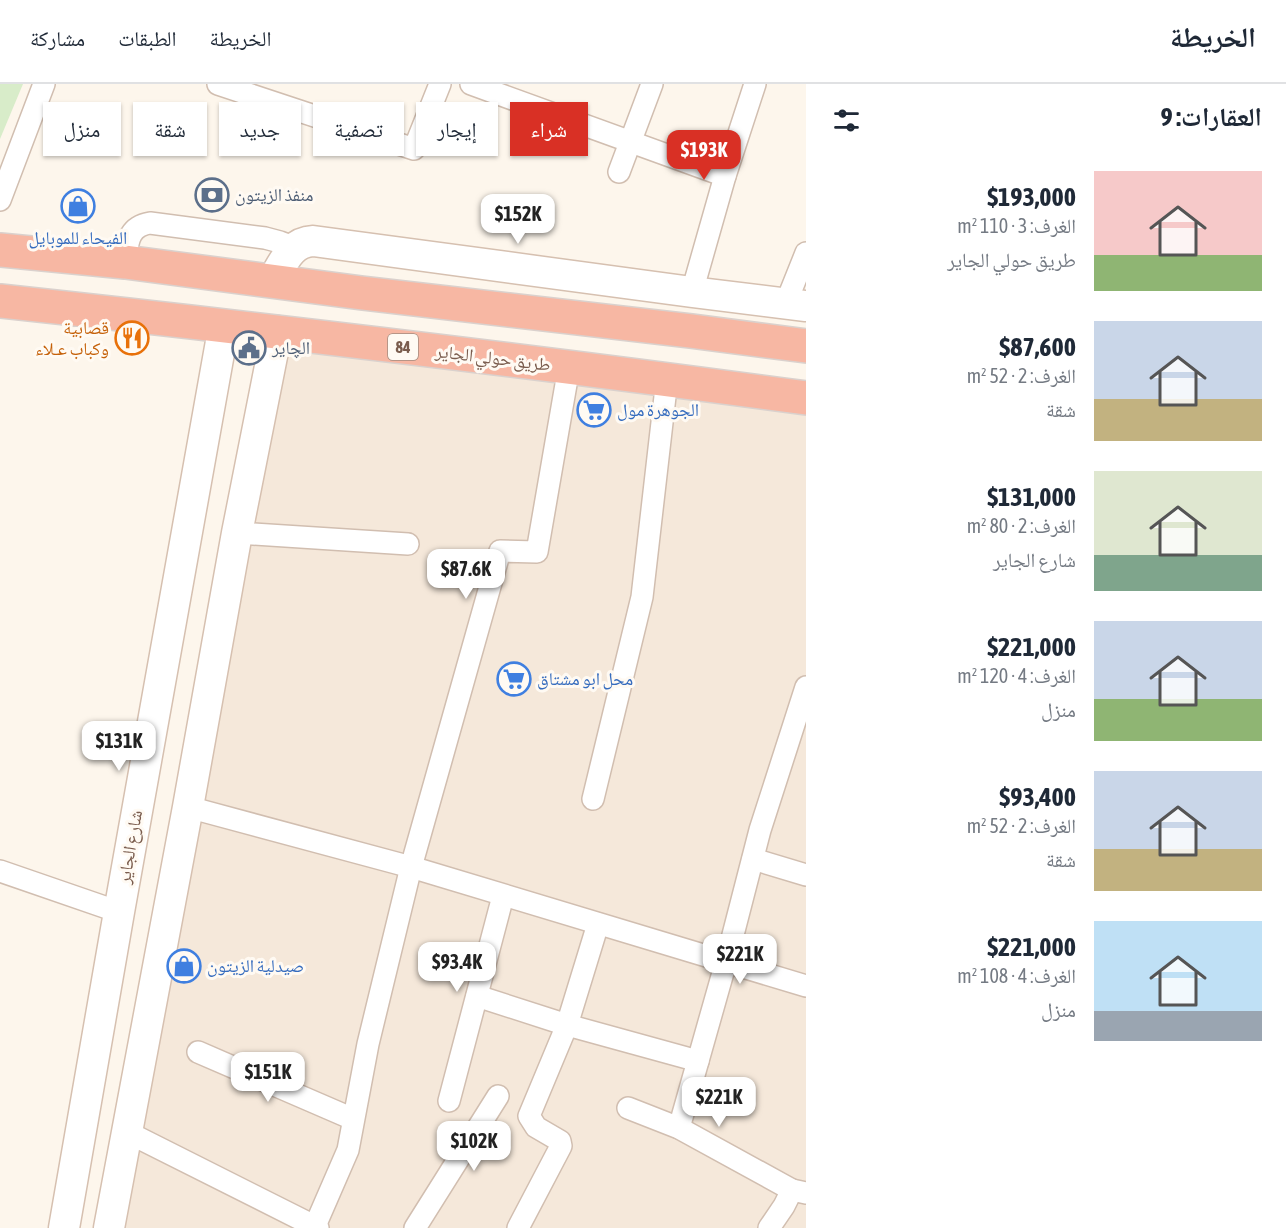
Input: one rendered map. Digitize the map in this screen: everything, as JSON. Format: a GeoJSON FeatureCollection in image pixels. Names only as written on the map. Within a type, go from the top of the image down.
{"type":"FeatureCollection","features":[{"type":"Feature","properties":{"kind":"highway"},"geometry":{"type":"LineString","coordinates":[[0,250],[125,262],[806,346]]}},
{"type":"Feature","properties":{"kind":"highway","name":"طريق حولي الجاير"},"geometry":{"type":"LineString","coordinates":[[0,301],[277,331],[806,398]]}},
{"type":"Feature","properties":{"kind":"street"},"geometry":{"type":"LineString","coordinates":[[1,196],[44,84]]}},
{"type":"Feature","properties":{"kind":"street"},"geometry":{"type":"LineString","coordinates":[[218,84],[414,149],[440,84]]}},
{"type":"Feature","properties":{"kind":"street"},"geometry":{"type":"LineString","coordinates":[[471,84],[725,176]]}},
{"type":"Feature","properties":{"kind":"street"},"geometry":{"type":"LineString","coordinates":[[619,172],[652,84]]}},
{"type":"Feature","properties":{"kind":"street"},"geometry":{"type":"LineString","coordinates":[[692,292],[725,176],[756,84]]}},
{"type":"Feature","properties":{"kind":"street"},"geometry":{"type":"LineString","coordinates":[[125,262],[133,232],[141,224],[150,223],[265,238],[293,247]]}},
{"type":"Feature","properties":{"kind":"street"},"geometry":{"type":"LineString","coordinates":[[272,281],[293,247],[299,243],[313,241],[796,305],[806,253]]}},
{"type":"Feature","properties":{"kind":"street","name":"شارع الجاير"},"geometry":{"type":"LineString","coordinates":[[64,1228],[224,325]]}},
{"type":"Feature","properties":{"kind":"street"},"geometry":{"type":"LineString","coordinates":[[109,1228],[237,533],[277,331]]}},
{"type":"Feature","properties":{"kind":"street"},"geometry":{"type":"LineString","coordinates":[[127,1132],[316,1227],[348,1150],[368,1044],[411,867],[500,551],[537,552],[569,367]]}},
{"type":"Feature","properties":{"kind":"street"},"geometry":{"type":"LineString","coordinates":[[594,799],[642,597],[667,379]]}},
{"type":"Feature","properties":{"kind":"street"},"geometry":{"type":"LineString","coordinates":[[237,533],[408,544]]}},
{"type":"Feature","properties":{"kind":"street"},"geometry":{"type":"LineString","coordinates":[[679,1128],[726,962],[760,830],[806,687]]}},
{"type":"Feature","properties":{"kind":"street"},"geometry":{"type":"LineString","coordinates":[[188,807],[411,867],[806,986]]}},
{"type":"Feature","properties":{"kind":"street"},"geometry":{"type":"LineString","coordinates":[[753,859],[806,875]]}},
{"type":"Feature","properties":{"kind":"street"},"geometry":{"type":"LineString","coordinates":[[0,871],[119,908],[166,918]]}},
{"type":"Feature","properties":{"kind":"street"},"geometry":{"type":"LineString","coordinates":[[449,1101],[503,896]]}},
{"type":"Feature","properties":{"kind":"street"},"geometry":{"type":"LineString","coordinates":[[518,1228],[561,1146],[560,1141],[536,1127],[530,1116],[567,1025],[598,924]]}},
{"type":"Feature","properties":{"kind":"street"},"geometry":{"type":"LineString","coordinates":[[477,996],[567,1025],[698,1061]]}},
{"type":"Feature","properties":{"kind":"street"},"geometry":{"type":"LineString","coordinates":[[198,1052],[353,1119]]}},
{"type":"Feature","properties":{"kind":"street"},"geometry":{"type":"LineString","coordinates":[[416,1228],[498,1096]]}},
{"type":"Feature","properties":{"kind":"street"},"geometry":{"type":"LineString","coordinates":[[628,1108],[679,1128],[799,1192],[784,1206],[769,1228]]}},
{"type":"Feature","properties":{"kind":"shaded area"},"geometry":{"type":"Polygon","coordinates":[[[274,334],[806,405],[806,1228],[123,1228],[274,334]]]}},
{"type":"Feature","properties":{"kind":"green space"},"geometry":{"type":"Polygon","coordinates":[[[0,84],[23,84],[0,139],[0,84]]]}},
{"type":"Feature","properties":{"kind":"place","name":"منفذ الزيتون"},"geometry":{"type":"Point","coordinates":[212,195]}},
{"type":"Feature","properties":{"kind":"place","name":"الفيحاء للموبايل"},"geometry":{"type":"Point","coordinates":[78,206]}},
{"type":"Feature","properties":{"kind":"place","name":"قصابية وكباب عـلاء"},"geometry":{"type":"Point","coordinates":[132,338]}},
{"type":"Feature","properties":{"kind":"place","name":"الچاير"},"geometry":{"type":"Point","coordinates":[249,348]}},
{"type":"Feature","properties":{"kind":"place","name":"الجوهرة مول"},"geometry":{"type":"Point","coordinates":[594,410]}},
{"type":"Feature","properties":{"kind":"place","name":"محل ابو مشتاق"},"geometry":{"type":"Point","coordinates":[514,679]}},
{"type":"Feature","properties":{"kind":"place","name":"صيدلية الزيتون"},"geometry":{"type":"Point","coordinates":[184,966]}}]}
